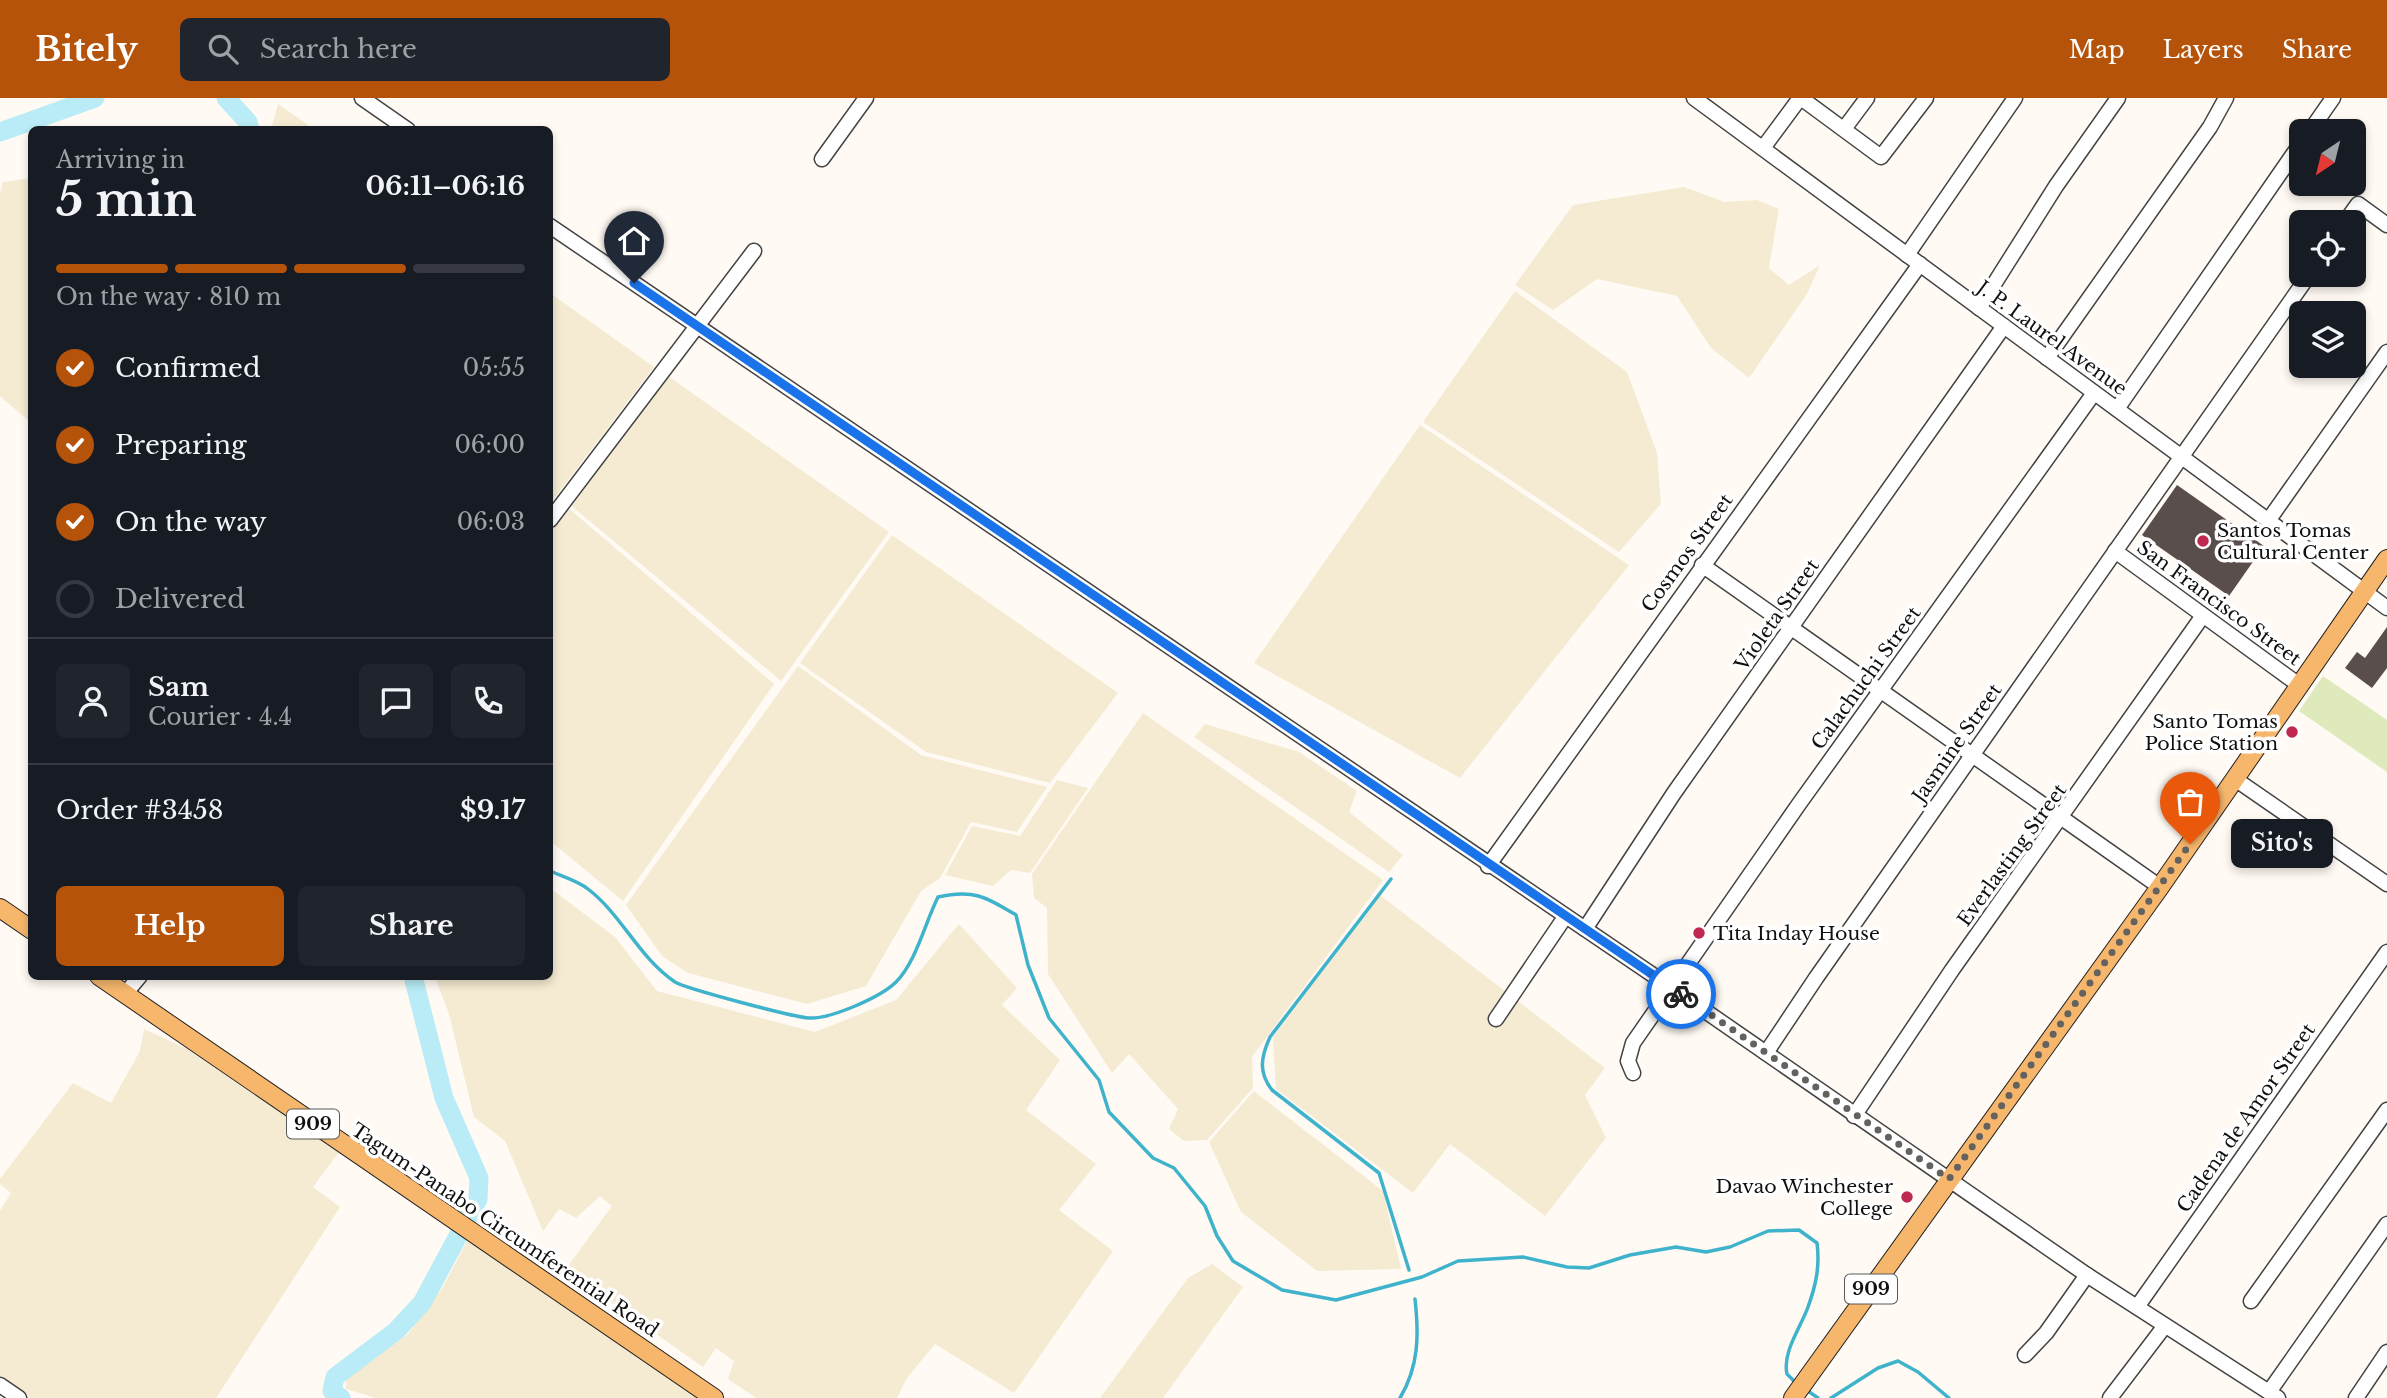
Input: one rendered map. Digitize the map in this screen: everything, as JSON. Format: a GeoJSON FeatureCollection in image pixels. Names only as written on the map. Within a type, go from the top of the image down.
{"type":"FeatureCollection","features":[{"type":"Feature","properties":{"kind":"main road","name":"909"},"geometry":{"type":"LineString","coordinates":[[1793,1398],[2160,887],[2387,559]]}},
{"type":"Feature","properties":{"kind":"main road"},"geometry":{"type":"LineString","coordinates":[[0,908],[28,927]]}},
{"type":"Feature","properties":{"kind":"main road","name":"Tagum-Panabo Circumferential Road"},"geometry":{"type":"LineString","coordinates":[[105,980],[714,1398]]}},
{"type":"Feature","properties":{"kind":"street"},"geometry":{"type":"LineString","coordinates":[[362,98],[402,126]]}},
{"type":"Feature","properties":{"kind":"street"},"geometry":{"type":"LineString","coordinates":[[822,159],[866,98]]}},
{"type":"Feature","properties":{"kind":"street","name":"J. P. Laurel Avenue"},"geometry":{"type":"LineString","coordinates":[[1694,98],[2387,608]]}},
{"type":"Feature","properties":{"kind":"street"},"geometry":{"type":"LineString","coordinates":[[1763,148],[1801,98],[1881,156],[1926,98]]}},
{"type":"Feature","properties":{"kind":"street"},"geometry":{"type":"LineString","coordinates":[[1844,129],[1867,98]]}},
{"type":"Feature","properties":{"kind":"street","name":"Cosmos Street"},"geometry":{"type":"LineString","coordinates":[[1488,866],[1914,260],[2015,98]]}},
{"type":"Feature","properties":{"kind":"street"},"geometry":{"type":"LineString","coordinates":[[1979,308],[2056,186],[2118,98]]}},
{"type":"Feature","properties":{"kind":"street"},"geometry":{"type":"LineString","coordinates":[[2047,358],[2210,127],[2226,98]]}},
{"type":"Feature","properties":{"kind":"street"},"geometry":{"type":"LineString","coordinates":[[2318,119],[2333,98]]}},
{"type":"Feature","properties":{"kind":"street"},"geometry":{"type":"LineString","coordinates":[[2117,410],[2289,160]]}},
{"type":"Feature","properties":{"kind":"street"},"geometry":{"type":"LineString","coordinates":[[2354,210],[2358,204],[2387,225]]}},
{"type":"Feature","properties":{"kind":"street"},"geometry":{"type":"LineString","coordinates":[[553,228],[1488,866],[1672,988],[2087,1275],[2273,1395],[2387,1224]]}},
{"type":"Feature","properties":{"kind":"street"},"geometry":{"type":"LineString","coordinates":[[553,516],[754,251]]}},
{"type":"Feature","properties":{"kind":"street","name":"Jasmine Street"},"geometry":{"type":"LineString","coordinates":[[1766,1053],[1972,754],[2301,287]]}},
{"type":"Feature","properties":{"kind":"street","name":"Violeta Street"},"geometry":{"type":"LineString","coordinates":[[1585,929],[1674,793],[2004,326]]}},
{"type":"Feature","properties":{"kind":"street"},"geometry":{"type":"LineString","coordinates":[[2268,521],[2387,352]]}},
{"type":"Feature","properties":{"kind":"street","name":"Calachuchi Street"},"geometry":{"type":"LineString","coordinates":[[1633,1073],[1628,1060],[1633,1043],[2094,393]]}},
{"type":"Feature","properties":{"kind":"street","name":"San Francisco Street"},"geometry":{"type":"LineString","coordinates":[[2115,551],[2299,685]]}},
{"type":"Feature","properties":{"kind":"street"},"geometry":{"type":"LineString","coordinates":[[1702,565],[2160,887]]}},
{"type":"Feature","properties":{"kind":"street","name":"Everlasting Street"},"geometry":{"type":"LineString","coordinates":[[1854,1115],[1952,971],[2203,617]]}},
{"type":"Feature","properties":{"kind":"street"},"geometry":{"type":"LineString","coordinates":[[2235,779],[2387,884]]}},
{"type":"Feature","properties":{"kind":"street"},"geometry":{"type":"LineString","coordinates":[[1496,1019],[1565,917]]}},
{"type":"Feature","properties":{"kind":"street","name":"Cadena de Amor Street"},"geometry":{"type":"LineString","coordinates":[[2137,1307],[2387,952]]}},
{"type":"Feature","properties":{"kind":"street"},"geometry":{"type":"LineString","coordinates":[[125,994],[137,980]]}},
{"type":"Feature","properties":{"kind":"street"},"geometry":{"type":"LineString","coordinates":[[2251,1301],[2387,1110]]}},
{"type":"Feature","properties":{"kind":"street"},"geometry":{"type":"LineString","coordinates":[[2025,1355],[2046,1333],[2087,1275]]}},
{"type":"Feature","properties":{"kind":"street"},"geometry":{"type":"LineString","coordinates":[[2110,1398],[2164,1327]]}},
{"type":"Feature","properties":{"kind":"street"},"geometry":{"type":"LineString","coordinates":[[2356,1398],[2387,1352]]}},
{"type":"Feature","properties":{"kind":"street"},"geometry":{"type":"LineString","coordinates":[[0,1385],[19,1398]]}},
{"type":"Feature","properties":{"kind":"shaded area"},"geometry":{"type":"Polygon","coordinates":[[[278,104],[310,126],[272,126],[278,104]]]}},
{"type":"Feature","properties":{"kind":"shaded area"},"geometry":{"type":"Polygon","coordinates":[[[28,179],[28,420],[0,396],[0,193],[3,182],[28,179]]]}},
{"type":"Feature","properties":{"kind":"shaded area"},"geometry":{"type":"Polygon","coordinates":[[[1684,187],[1725,202],[1757,200],[1779,209],[1769,268],[1789,285],[1820,265],[1807,294],[1749,378],[1711,348],[1677,296],[1597,279],[1553,310],[1515,285],[1573,205],[1684,187]]]}},
{"type":"Feature","properties":{"kind":"shaded area"},"geometry":{"type":"Polygon","coordinates":[[[1515,291],[1627,372],[1657,453],[1661,504],[1619,552],[1423,422],[1515,291]]]}},
{"type":"Feature","properties":{"kind":"shaded area"},"geometry":{"type":"Polygon","coordinates":[[[553,295],[654,367],[553,500],[553,295]]]}},
{"type":"Feature","properties":{"kind":"shaded area"},"geometry":{"type":"Polygon","coordinates":[[[668,376],[889,532],[781,681],[568,503],[668,376]]]}},
{"type":"Feature","properties":{"kind":"shaded area"},"geometry":{"type":"Polygon","coordinates":[[[1420,425],[1629,565],[1460,778],[1254,663],[1420,425]]]}},
{"type":"Feature","properties":{"kind":"shaded area"},"geometry":{"type":"Polygon","coordinates":[[[566,506],[774,684],[623,901],[553,843],[553,523],[566,506]]]}},
{"type":"Feature","properties":{"kind":"shaded area"},"geometry":{"type":"Polygon","coordinates":[[[892,535],[1118,693],[1050,783],[926,752],[800,663],[892,535]]]}},
{"type":"Feature","properties":{"kind":"shaded area"},"geometry":{"type":"Polygon","coordinates":[[[798,666],[921,755],[1047,787],[1017,832],[971,822],[940,878],[921,891],[866,986],[807,1004],[688,973],[662,956],[626,905],[798,666]]]}},
{"type":"Feature","properties":{"kind":"shaded area"},"geometry":{"type":"Polygon","coordinates":[[[1143,713],[1383,880],[1252,1057],[1253,1088],[1207,1140],[1184,1141],[1169,1129],[1178,1109],[1129,1054],[1112,1073],[1048,974],[1047,908],[1034,898],[1032,874],[1143,713]]]}},
{"type":"Feature","properties":{"kind":"shaded area"},"geometry":{"type":"Polygon","coordinates":[[[1205,724],[1299,752],[1357,791],[1349,812],[1403,855],[1389,872],[1194,737],[1205,724]]]}},
{"type":"Feature","properties":{"kind":"shaded area"},"geometry":{"type":"Polygon","coordinates":[[[1057,780],[1088,788],[1030,873],[1011,870],[993,886],[945,875],[972,826],[1020,836],[1057,780]]]}},
{"type":"Feature","properties":{"kind":"shaded area"},"geometry":{"type":"Polygon","coordinates":[[[553,890],[615,937],[657,991],[815,1032],[896,1000],[959,924],[1017,988],[1002,1005],[1060,1060],[1026,1110],[1096,1164],[1059,1210],[1113,1251],[1014,1393],[935,1344],[907,1378],[897,1398],[756,1398],[728,1379],[734,1361],[716,1348],[703,1367],[565,1270],[612,1206],[600,1196],[576,1218],[559,1209],[543,1231],[505,1141],[474,1117],[449,1014],[436,980],[553,980],[553,890]]]}},
{"type":"Feature","properties":{"kind":"shaded area"},"geometry":{"type":"Polygon","coordinates":[[[1380,895],[1605,1068],[1585,1095],[1606,1138],[1545,1216],[1450,1144],[1413,1193],[1276,1089],[1273,1037],[1380,895]]]}},
{"type":"Feature","properties":{"kind":"shaded area"},"geometry":{"type":"Polygon","coordinates":[[[144,1029],[187,1049],[339,1152],[313,1187],[340,1207],[216,1398],[31,1398],[0,1376],[0,1211],[11,1193],[0,1184],[0,1179],[73,1083],[111,1103],[140,1051],[144,1029]]]}},
{"type":"Feature","properties":{"kind":"shaded area"},"geometry":{"type":"Polygon","coordinates":[[[1254,1091],[1383,1191],[1401,1269],[1317,1271],[1241,1212],[1209,1142],[1254,1091]]]}},
{"type":"Feature","properties":{"kind":"shaded area"},"geometry":{"type":"Polygon","coordinates":[[[468,1239],[705,1398],[376,1398],[346,1389],[346,1379],[408,1334],[443,1287],[468,1239]]]}},
{"type":"Feature","properties":{"kind":"shaded area"},"geometry":{"type":"Polygon","coordinates":[[[1212,1264],[1243,1287],[1163,1398],[1100,1398],[1188,1278],[1212,1264]]]}},
{"type":"Feature","properties":{"kind":"green space"},"geometry":{"type":"Polygon","coordinates":[[[2323,676],[2387,720],[2387,772],[2299,711],[2323,676]]]}},
{"type":"Feature","properties":{"kind":"building","name":"Santos Tomas Cultural Center"},"geometry":{"type":"Polygon","coordinates":[[[2177,485],[2264,546],[2229,596],[2142,535],[2177,485]]]}},
{"type":"Feature","properties":{"kind":"building"},"geometry":{"type":"Polygon","coordinates":[[[2387,627],[2387,668],[2372,688],[2345,668],[2357,652],[2365,658],[2387,627]]]}},
{"type":"Feature","properties":{"kind":"waterway"},"geometry":{"type":"LineString","coordinates":[[0,132],[95,98]]}},
{"type":"Feature","properties":{"kind":"waterway"},"geometry":{"type":"LineString","coordinates":[[226,98],[249,126]]}},
{"type":"Feature","properties":{"kind":"waterway"},"geometry":{"type":"LineString","coordinates":[[553,872],[588,889],[600,899],[651,961],[675,982],[740,1002],[809,1018],[830,1015],[855,1006],[896,982],[915,953],[938,897],[971,894],[988,899],[1006,909],[1016,915],[1028,965],[1049,1018],[1099,1080],[1109,1112],[1153,1158],[1174,1168],[1205,1206],[1217,1236],[1233,1261],[1282,1290],[1336,1300],[1422,1277],[1458,1261],[1523,1257],[1567,1267],[1589,1268],[1630,1255],[1676,1247],[1706,1252],[1730,1247],[1768,1231],[1799,1230],[1817,1243],[1818,1260],[1811,1299],[1787,1357],[1787,1374],[1796,1383]]}},
{"type":"Feature","properties":{"kind":"waterway"},"geometry":{"type":"LineString","coordinates":[[1391,879],[1270,1037],[1262,1064],[1272,1090],[1379,1173],[1409,1270]]}},
{"type":"Feature","properties":{"kind":"waterway"},"geometry":{"type":"LineString","coordinates":[[341,1398],[332,1391],[335,1377],[396,1331],[422,1303],[478,1199],[479,1178],[444,1098],[414,980]]}},
{"type":"Feature","properties":{"kind":"waterway"},"geometry":{"type":"LineString","coordinates":[[1400,1398],[1411,1374],[1416,1350],[1415,1299]]}},
{"type":"Feature","properties":{"kind":"waterway"},"geometry":{"type":"LineString","coordinates":[[1831,1398],[1878,1368],[1898,1361],[1918,1372],[1949,1398]]}},
{"type":"Feature","properties":{"kind":"waterway"},"geometry":{"type":"LineString","coordinates":[[1805,1389],[1818,1398]]}},
{"type":"Feature","properties":{"kind":"way so far"},"geometry":{"type":"LineString","coordinates":[[1681,994],[1949,1179],[2190,844]]}},
{"type":"Feature","properties":{"kind":"place","name":"Santos Tomas Cultural Center"},"geometry":{"type":"Point","coordinates":[2203,541]}},
{"type":"Feature","properties":{"kind":"place","name":"Santo Tomas Police Station"},"geometry":{"type":"Point","coordinates":[2292,732]}},
{"type":"Feature","properties":{"kind":"place","name":"Sito's"},"geometry":{"type":"Point","coordinates":[2190,844]}},
{"type":"Feature","properties":{"kind":"place","name":"Tita Inday House"},"geometry":{"type":"Point","coordinates":[1699,933]}},
{"type":"Feature","properties":{"kind":"place","name":"Davao Winchester College"},"geometry":{"type":"Point","coordinates":[1907,1197]}},
{"type":"Feature","properties":{"kind":"route"},"geometry":{"type":"LineString","coordinates":[[634,283],[1488,866],[1681,994]]}}]}
